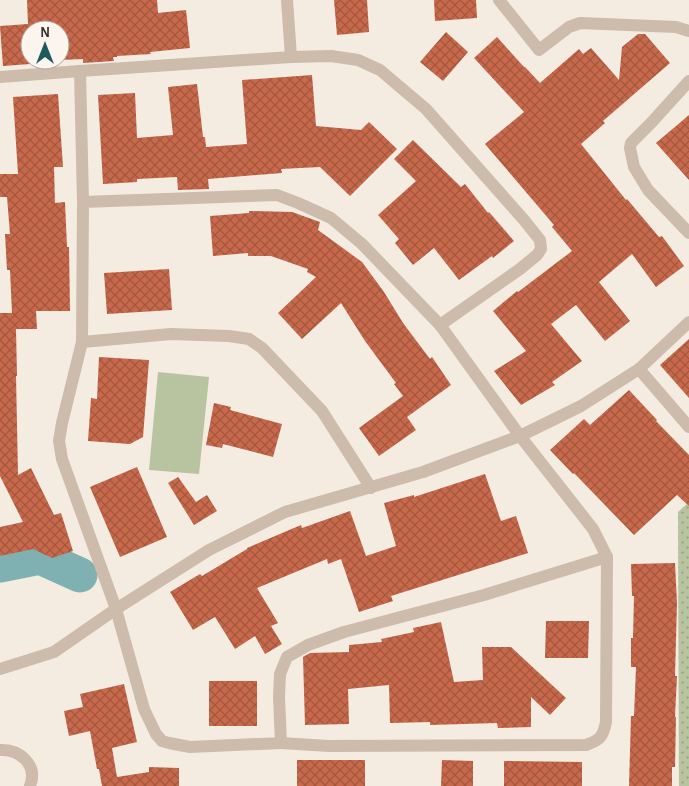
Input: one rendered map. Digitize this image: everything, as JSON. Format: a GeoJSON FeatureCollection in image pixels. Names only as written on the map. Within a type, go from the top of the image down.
{"type":"FeatureCollection","features":[{"type":"Feature","properties":{"kind":"street"},"geometry":{"type":"LineString","coordinates":[[287,0],[291,57]]}},
{"type":"Feature","properties":{"kind":"street"},"geometry":{"type":"LineString","coordinates":[[499,0],[539,50],[570,27],[580,23],[676,27],[689,30]]}},
{"type":"Feature","properties":{"kind":"street"},"geometry":{"type":"LineString","coordinates":[[0,78],[80,71],[331,56],[358,60],[380,70],[426,109],[540,240],[541,249],[520,269],[440,325]]}},
{"type":"Feature","properties":{"kind":"street"},"geometry":{"type":"LineString","coordinates":[[80,71],[83,202],[82,342],[59,441],[62,459],[116,609],[144,709],[156,734],[162,740],[169,743],[190,747],[281,744],[329,746],[586,745],[597,742],[604,732],[606,722],[608,557],[593,529],[520,436],[440,325],[362,244],[331,218],[277,195],[83,202]]}},
{"type":"Feature","properties":{"kind":"street"},"geometry":{"type":"LineString","coordinates":[[689,81],[652,123],[631,143],[630,148],[634,167],[648,190],[689,232]]}},
{"type":"Feature","properties":{"kind":"street"},"geometry":{"type":"LineString","coordinates":[[0,669],[54,652],[116,609],[209,550],[285,512],[423,472],[520,436],[581,406],[639,369],[689,322]]}},
{"type":"Feature","properties":{"kind":"street"},"geometry":{"type":"LineString","coordinates":[[82,342],[171,334],[229,336],[249,339],[262,348],[322,410],[371,488]]}},
{"type":"Feature","properties":{"kind":"street"},"geometry":{"type":"LineString","coordinates":[[639,369],[689,427]]}},
{"type":"Feature","properties":{"kind":"street"},"geometry":{"type":"LineString","coordinates":[[281,744],[280,674],[287,657],[308,645],[344,632],[484,595],[608,557]]}},
{"type":"Feature","properties":{"kind":"street"},"geometry":{"type":"LineString","coordinates":[[0,750],[16,752],[24,757],[32,773],[30,786]]}},
{"type":"Feature","properties":{"kind":"green space"},"geometry":{"type":"Polygon","coordinates":[[[158,372],[209,377],[199,474],[149,470],[158,372]]]}},
{"type":"Feature","properties":{"kind":"green space"},"geometry":{"type":"Polygon","coordinates":[[[689,502],[689,786],[679,786],[678,512],[689,502]]]}},
{"type":"Feature","properties":{"kind":"building"},"geometry":{"type":"Polygon","coordinates":[[[27,0],[157,0],[158,13],[186,10],[190,48],[150,52],[151,54],[117,56],[113,57],[114,61],[83,63],[83,59],[70,60],[70,20],[28,20],[27,0]]]}},
{"type":"Feature","properties":{"kind":"building"},"geometry":{"type":"Polygon","coordinates":[[[334,0],[367,0],[369,32],[337,35],[334,0]]]}},
{"type":"Feature","properties":{"kind":"building"},"geometry":{"type":"Polygon","coordinates":[[[434,0],[476,0],[477,18],[435,21],[434,0]]]}},
{"type":"Feature","properties":{"kind":"building"},"geometry":{"type":"Polygon","coordinates":[[[20,25],[20,65],[3,66],[0,26],[20,25]]]}},
{"type":"Feature","properties":{"kind":"building"},"geometry":{"type":"Polygon","coordinates":[[[446,32],[468,52],[443,81],[420,62],[446,32]]]}},
{"type":"Feature","properties":{"kind":"building"},"geometry":{"type":"Polygon","coordinates":[[[638,34],[645,34],[670,63],[603,121],[605,123],[581,144],[626,200],[659,237],[662,236],[684,266],[656,287],[632,254],[599,282],[630,321],[605,341],[576,305],[551,324],[582,361],[552,382],[555,385],[521,405],[494,371],[526,351],[493,311],[572,251],[552,227],[554,225],[485,144],[524,112],[474,58],[497,37],[540,83],[579,49],[583,54],[591,48],[619,80],[622,47],[638,34]]]}},
{"type":"Feature","properties":{"kind":"building"},"geometry":{"type":"Polygon","coordinates":[[[312,75],[316,126],[361,130],[369,122],[397,149],[350,196],[320,167],[281,169],[282,173],[208,179],[209,189],[178,190],[177,177],[137,179],[137,182],[103,184],[98,95],[135,93],[137,138],[173,135],[168,87],[197,84],[203,137],[205,137],[206,147],[247,144],[242,80],[312,75]]]}},
{"type":"Feature","properties":{"kind":"building"},"geometry":{"type":"Polygon","coordinates":[[[58,94],[63,167],[54,167],[55,203],[65,202],[67,247],[69,247],[70,311],[36,311],[37,329],[16,329],[18,475],[31,468],[54,515],[61,513],[73,551],[52,558],[33,549],[0,556],[0,527],[23,522],[0,476],[0,313],[12,313],[10,270],[7,270],[5,234],[10,234],[7,197],[0,197],[0,174],[18,174],[13,97],[58,94]]]}},
{"type":"Feature","properties":{"kind":"building"},"geometry":{"type":"Polygon","coordinates":[[[689,115],[689,180],[656,143],[689,115]]]}},
{"type":"Feature","properties":{"kind":"building"},"geometry":{"type":"Polygon","coordinates":[[[413,140],[461,187],[465,184],[514,241],[493,258],[492,256],[459,280],[434,248],[413,265],[395,243],[399,239],[378,215],[416,181],[394,159],[413,140]]]}},
{"type":"Feature","properties":{"kind":"building"},"geometry":{"type":"Polygon","coordinates":[[[249,211],[292,212],[320,222],[318,230],[362,262],[384,292],[403,323],[430,359],[432,357],[451,385],[407,417],[416,430],[379,456],[359,428],[403,396],[341,303],[302,339],[278,313],[316,277],[307,272],[308,269],[271,256],[248,256],[248,253],[213,256],[210,216],[249,213],[249,211]]]}},
{"type":"Feature","properties":{"kind":"building"},"geometry":{"type":"Polygon","coordinates":[[[169,269],[172,310],[107,314],[104,273],[169,269]]]}},
{"type":"Feature","properties":{"kind":"building"},"geometry":{"type":"Polygon","coordinates":[[[689,339],[689,398],[660,365],[689,339]]]}},
{"type":"Feature","properties":{"kind":"building"},"geometry":{"type":"Polygon","coordinates":[[[99,357],[149,360],[143,437],[130,444],[88,441],[91,398],[97,399],[99,357]]]}},
{"type":"Feature","properties":{"kind":"building"},"geometry":{"type":"Polygon","coordinates":[[[629,390],[689,455],[689,506],[677,495],[634,535],[550,450],[584,419],[590,425],[629,390]]]}},
{"type":"Feature","properties":{"kind":"building"},"geometry":{"type":"Polygon","coordinates":[[[214,403],[231,407],[230,410],[282,424],[273,457],[223,444],[222,448],[206,445],[214,403]]]}},
{"type":"Feature","properties":{"kind":"building"},"geometry":{"type":"Polygon","coordinates":[[[137,467],[167,537],[120,557],[90,487],[137,467]]]}},
{"type":"Feature","properties":{"kind":"building"},"geometry":{"type":"Polygon","coordinates":[[[485,474],[501,521],[516,516],[528,553],[391,596],[393,601],[359,612],[341,559],[328,564],[327,559],[257,588],[278,623],[271,626],[282,644],[265,654],[255,636],[235,649],[215,617],[193,630],[170,592],[200,574],[202,576],[247,548],[301,525],[302,528],[350,511],[366,556],[396,546],[384,503],[414,495],[414,497],[485,474]]]}},
{"type":"Feature","properties":{"kind":"building"},"geometry":{"type":"Polygon","coordinates":[[[178,477],[196,502],[207,495],[217,511],[194,525],[168,483],[178,477]]]}},
{"type":"Feature","properties":{"kind":"building"},"geometry":{"type":"Polygon","coordinates":[[[675,563],[677,603],[675,676],[677,676],[675,767],[672,767],[672,786],[629,786],[631,716],[634,716],[636,667],[631,667],[634,596],[632,596],[631,564],[675,563]]]}},
{"type":"Feature","properties":{"kind":"building"},"geometry":{"type":"Polygon","coordinates":[[[546,621],[589,621],[588,658],[545,658],[546,621]]]}},
{"type":"Feature","properties":{"kind":"building"},"geometry":{"type":"Polygon","coordinates":[[[441,622],[454,682],[483,680],[482,647],[511,647],[566,698],[550,715],[531,697],[531,727],[498,728],[497,723],[430,725],[430,722],[390,723],[389,685],[348,689],[349,724],[305,725],[303,657],[310,653],[349,652],[349,645],[382,642],[381,639],[414,632],[413,628],[441,622]]]}},
{"type":"Feature","properties":{"kind":"building"},"geometry":{"type":"Polygon","coordinates":[[[209,681],[257,681],[257,726],[209,726],[209,681]]]}},
{"type":"Feature","properties":{"kind":"building"},"geometry":{"type":"Polygon","coordinates":[[[124,684],[137,742],[112,748],[117,777],[149,772],[149,767],[179,768],[179,786],[102,786],[90,731],[69,736],[64,711],[83,707],[80,694],[124,684]]]}},
{"type":"Feature","properties":{"kind":"building"},"geometry":{"type":"Polygon","coordinates":[[[297,760],[365,760],[365,786],[297,786],[297,760]]]}},
{"type":"Feature","properties":{"kind":"building"},"geometry":{"type":"Polygon","coordinates":[[[442,760],[473,761],[473,786],[441,786],[442,760]]]}},
{"type":"Feature","properties":{"kind":"building"},"geometry":{"type":"Polygon","coordinates":[[[504,761],[582,762],[582,786],[504,786],[504,761]]]}},
{"type":"Feature","properties":{"kind":"waterway"},"geometry":{"type":"LineString","coordinates":[[0,565],[40,557],[80,575]]}}]}
